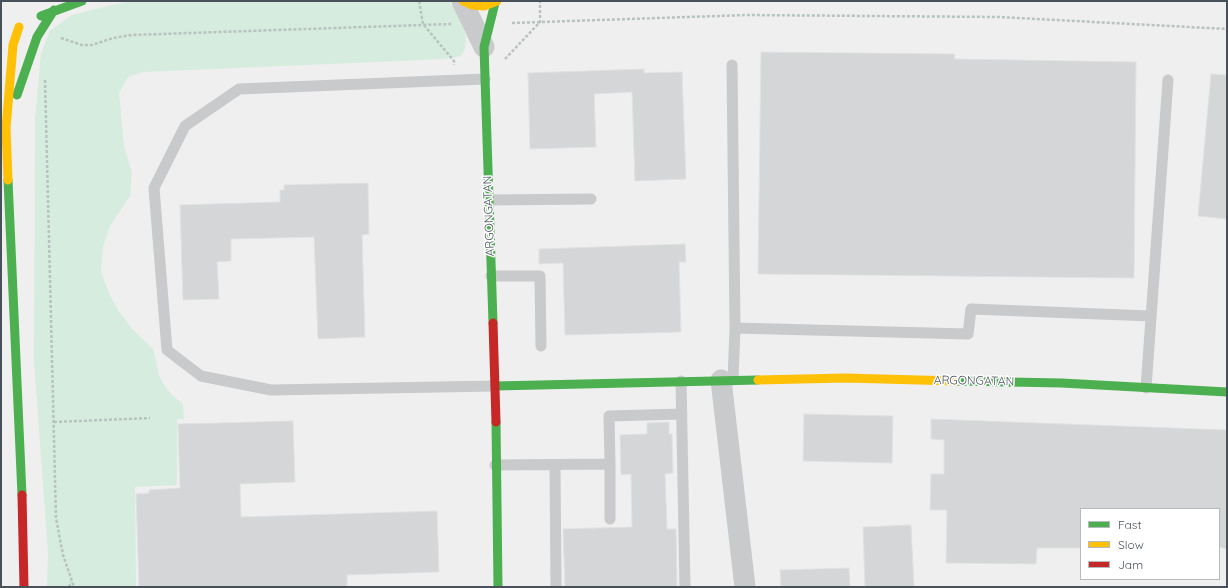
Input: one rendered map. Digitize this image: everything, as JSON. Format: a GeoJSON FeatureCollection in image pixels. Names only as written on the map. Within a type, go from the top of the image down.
{"type":"FeatureCollection","features":[{"type":"Feature","properties":{"kind":"street"},"geometry":{"type":"LineString","coordinates":[[9,30],[19,27],[32,19],[54,10],[82,1]]}},
{"type":"Feature","properties":{"kind":"street"},"geometry":{"type":"LineString","coordinates":[[462,1],[472,5],[484,6],[496,2]]}},
{"type":"Feature","properties":{"kind":"street","name":"ARGONGATAN"},"geometry":{"type":"LineString","coordinates":[[462,1],[481,24],[484,47],[495,386],[498,587]]}},
{"type":"Feature","properties":{"kind":"street"},"geometry":{"type":"LineString","coordinates":[[481,24],[496,2]]}},
{"type":"Feature","properties":{"kind":"street"},"geometry":{"type":"LineString","coordinates":[[32,19],[41,6]]}},
{"type":"Feature","properties":{"kind":"street"},"geometry":{"type":"LineString","coordinates":[[6,128],[37,37],[48,17],[54,10]]}},
{"type":"Feature","properties":{"kind":"street"},"geometry":{"type":"LineString","coordinates":[[19,27],[14,45],[6,128],[20,440],[24,587]]}},
{"type":"Feature","properties":{"kind":"street"},"geometry":{"type":"LineString","coordinates":[[1,104],[6,128]]}},
{"type":"Feature","properties":{"kind":"street","name":"ARGONGATAN"},"geometry":{"type":"LineString","coordinates":[[495,386],[845,378],[1062,383],[1227,392]]}},
{"type":"Feature","properties":{"kind":"street"},"geometry":{"type":"LineString","coordinates":[[727,380],[745,587]]}},
{"type":"Feature","properties":{"kind":"lane"},"geometry":{"type":"LineString","coordinates":[[727,380],[735,328],[732,65]]}},
{"type":"Feature","properties":{"kind":"lane"},"geometry":{"type":"LineString","coordinates":[[485,79],[239,89],[185,126],[154,188],[167,350],[200,376],[270,390],[495,386]]}},
{"type":"Feature","properties":{"kind":"lane"},"geometry":{"type":"LineString","coordinates":[[1146,388],[1168,80]]}},
{"type":"Feature","properties":{"kind":"lane"},"geometry":{"type":"LineString","coordinates":[[489,200],[591,198]]}},
{"type":"Feature","properties":{"kind":"lane"},"geometry":{"type":"LineString","coordinates":[[491,276],[540,276],[541,346]]}},
{"type":"Feature","properties":{"kind":"lane"},"geometry":{"type":"LineString","coordinates":[[735,328],[968,334],[971,309],[1151,316]]}},
{"type":"Feature","properties":{"kind":"lane"},"geometry":{"type":"LineString","coordinates":[[681,381],[685,587]]}},
{"type":"Feature","properties":{"kind":"lane"},"geometry":{"type":"LineString","coordinates":[[610,519],[609,416],[682,414]]}},
{"type":"Feature","properties":{"kind":"lane"},"geometry":{"type":"LineString","coordinates":[[495,465],[610,464]]}},
{"type":"Feature","properties":{"kind":"lane"},"geometry":{"type":"LineString","coordinates":[[555,465],[556,587]]}},
{"type":"Feature","properties":{"kind":"path"},"geometry":{"type":"LineString","coordinates":[[419,1],[423,24],[454,62],[454,80]]}},
{"type":"Feature","properties":{"kind":"path"},"geometry":{"type":"LineString","coordinates":[[485,79],[540,22],[540,1]]}},
{"type":"Feature","properties":{"kind":"path"},"geometry":{"type":"LineString","coordinates":[[56,36],[82,45],[92,45],[113,38],[132,35],[423,24],[481,24],[746,15],[1000,17],[1227,29]]}},
{"type":"Feature","properties":{"kind":"path"},"geometry":{"type":"LineString","coordinates":[[45,76],[56,518],[71,581],[74,587]]}},
{"type":"Feature","properties":{"kind":"path"},"geometry":{"type":"LineString","coordinates":[[54,422],[150,418]]}},
{"type":"Feature","properties":{"kind":"path"},"geometry":{"type":"LineString","coordinates":[[69,587],[71,581]]}},
{"type":"Feature","properties":{"kind":"green space"},"geometry":{"type":"Polygon","coordinates":[[[137,1],[448,1],[455,8],[460,17],[466,37],[465,49],[461,56],[444,59],[143,72],[128,77],[119,93],[124,146],[132,173],[130,196],[110,226],[103,247],[101,272],[110,296],[118,310],[133,330],[153,349],[159,375],[164,385],[172,395],[183,404],[184,419],[177,419],[177,485],[135,487],[136,587],[47,587],[48,553],[34,361],[35,119],[41,53],[50,31],[72,15],[116,4],[137,1]]]}},
{"type":"Feature","properties":{"kind":"building"},"geometry":{"type":"Polygon","coordinates":[[[761,52],[955,54],[954,59],[1136,62],[1134,278],[758,274],[761,52]]]}},
{"type":"Feature","properties":{"kind":"building"},"geometry":{"type":"Polygon","coordinates":[[[644,69],[644,73],[682,72],[686,179],[635,181],[632,92],[594,94],[596,147],[530,149],[528,73],[644,69]]]}},
{"type":"Feature","properties":{"kind":"building"},"geometry":{"type":"Polygon","coordinates":[[[1211,74],[1227,75],[1227,219],[1198,216],[1211,74]]]}},
{"type":"Feature","properties":{"kind":"building"},"geometry":{"type":"Polygon","coordinates":[[[368,183],[369,234],[362,235],[365,337],[318,339],[314,237],[231,239],[231,261],[217,262],[219,299],[183,300],[180,205],[280,202],[280,190],[284,190],[284,185],[368,183]]]}},
{"type":"Feature","properties":{"kind":"building"},"geometry":{"type":"Polygon","coordinates":[[[685,244],[686,262],[679,262],[681,332],[565,335],[563,263],[539,264],[539,249],[685,244]]]}},
{"type":"Feature","properties":{"kind":"building"},"geometry":{"type":"Polygon","coordinates":[[[804,414],[893,416],[892,463],[803,461],[804,414]]]}},
{"type":"Feature","properties":{"kind":"building"},"geometry":{"type":"Polygon","coordinates":[[[931,419],[1227,430],[1227,549],[1220,547],[1220,508],[1080,508],[1080,548],[1037,548],[1036,564],[946,563],[947,510],[930,510],[931,474],[944,474],[944,440],[931,439],[931,419]]]}},
{"type":"Feature","properties":{"kind":"building"},"geometry":{"type":"Polygon","coordinates":[[[293,421],[295,482],[240,484],[241,517],[437,511],[439,572],[347,575],[347,587],[139,587],[136,494],[149,493],[149,490],[180,488],[178,424],[293,421]]]}},
{"type":"Feature","properties":{"kind":"building"},"geometry":{"type":"Polygon","coordinates":[[[669,422],[669,434],[672,434],[673,473],[665,474],[667,529],[676,529],[677,587],[565,587],[563,529],[632,527],[631,474],[621,475],[620,435],[647,434],[647,423],[669,422]]]}},
{"type":"Feature","properties":{"kind":"building"},"geometry":{"type":"Polygon","coordinates":[[[911,525],[914,587],[865,587],[863,527],[911,525]]]}},
{"type":"Feature","properties":{"kind":"building"},"geometry":{"type":"Polygon","coordinates":[[[849,568],[850,587],[781,587],[780,570],[849,568]]]}},
{"type":"Feature","properties":{"kind":"traffic: fast"},"geometry":{"type":"LineString","coordinates":[[41,16],[82,1]]}},
{"type":"Feature","properties":{"kind":"traffic: fast"},"geometry":{"type":"LineString","coordinates":[[493,323],[484,47],[495,3]]}},
{"type":"Feature","properties":{"kind":"traffic: fast"},"geometry":{"type":"LineString","coordinates":[[17,95],[37,37],[54,10]]}},
{"type":"Feature","properties":{"kind":"traffic: fast"},"geometry":{"type":"LineString","coordinates":[[8,180],[22,495]]}},
{"type":"Feature","properties":{"kind":"traffic: fast"},"geometry":{"type":"LineString","coordinates":[[495,386],[758,380]]}},
{"type":"Feature","properties":{"kind":"traffic: fast"},"geometry":{"type":"LineString","coordinates":[[956,381],[1062,383],[1227,392]]}},
{"type":"Feature","properties":{"kind":"traffic: fast"},"geometry":{"type":"LineString","coordinates":[[496,422],[498,587]]}},
{"type":"Feature","properties":{"kind":"traffic: slow"},"geometry":{"type":"LineString","coordinates":[[463,1],[472,5],[484,6],[497,1]]}},
{"type":"Feature","properties":{"kind":"traffic: slow"},"geometry":{"type":"LineString","coordinates":[[8,180],[6,128],[13,45],[19,27]]}},
{"type":"Feature","properties":{"kind":"traffic: slow"},"geometry":{"type":"LineString","coordinates":[[758,380],[845,378],[956,381]]}},
{"type":"Feature","properties":{"kind":"traffic: jam"},"geometry":{"type":"LineString","coordinates":[[493,323],[496,422]]}},
{"type":"Feature","properties":{"kind":"traffic: jam"},"geometry":{"type":"LineString","coordinates":[[22,495],[24,587]]}}]}
